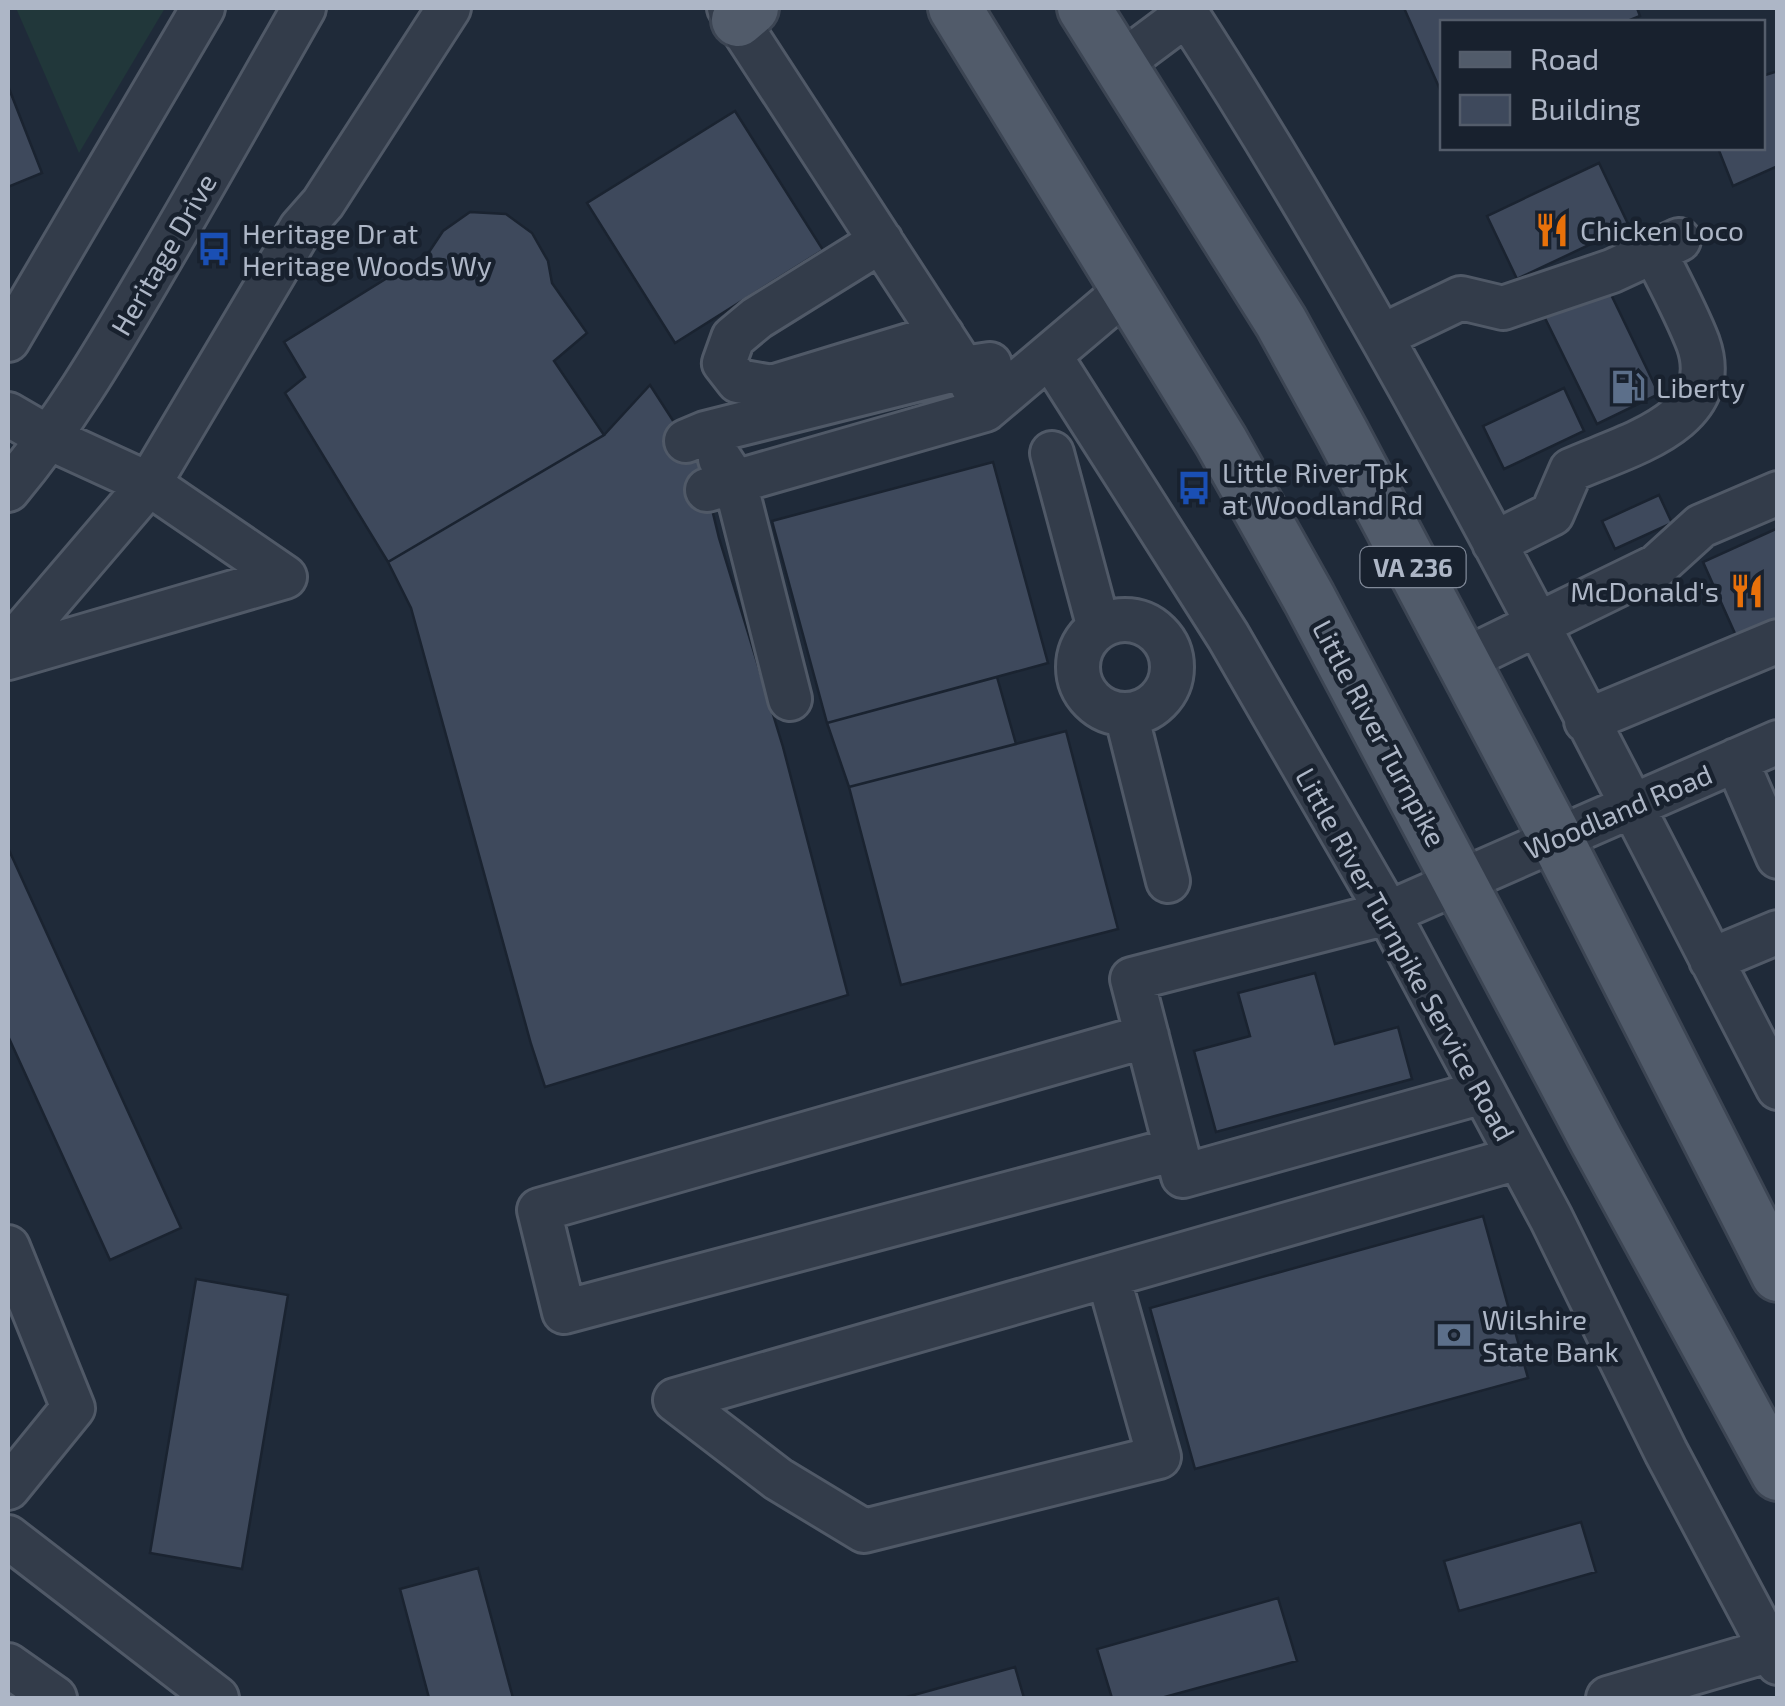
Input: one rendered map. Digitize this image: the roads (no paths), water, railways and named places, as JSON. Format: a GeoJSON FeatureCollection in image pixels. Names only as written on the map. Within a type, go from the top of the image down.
{"type":"FeatureCollection","features":[{"type":"Feature","properties":{"kind":"main road","name":"Little River Turnpike"},"geometry":{"type":"LineString","coordinates":[[955,8],[1221,441],[1778,1474]]}},
{"type":"Feature","properties":{"kind":"main road","name":"VA 236"},"geometry":{"type":"LineString","coordinates":[[1084,8],[1281,322],[1556,838],[1778,1275]]}},
{"type":"Feature","properties":{"kind":"street"},"geometry":{"type":"LineString","coordinates":[[8,340],[27,275],[203,8]]}},
{"type":"Feature","properties":{"kind":"street","name":"Heritage Drive"},"geometry":{"type":"LineString","coordinates":[[8,490],[51,439],[192,206],[304,8]]}},
{"type":"Feature","properties":{"kind":"street"},"geometry":{"type":"LineString","coordinates":[[8,648],[149,484],[301,228],[323,202],[449,8]]}},
{"type":"Feature","properties":{"kind":"street"},"geometry":{"type":"LineString","coordinates":[[1120,64],[1185,11],[1261,130],[1382,336],[1778,1088]]}},
{"type":"Feature","properties":{"kind":"street"},"geometry":{"type":"LineString","coordinates":[[740,12],[953,352],[985,410]]}},
{"type":"Feature","properties":{"kind":"street"},"geometry":{"type":"LineString","coordinates":[[882,241],[757,318],[733,338],[724,363],[738,381],[772,386],[953,352],[1050,356]]}},
{"type":"Feature","properties":{"kind":"street"},"geometry":{"type":"LineString","coordinates":[[1382,336],[1461,298],[1502,308],[1612,271],[1667,245],[1700,347],[1701,390],[1688,411],[1664,428],[1570,470],[1552,514],[1494,544]]}},
{"type":"Feature","properties":{"kind":"street"},"geometry":{"type":"LineString","coordinates":[[721,486],[985,410],[1129,288]]}},
{"type":"Feature","properties":{"kind":"street"},"geometry":{"type":"LineString","coordinates":[[790,699],[721,486],[695,437],[953,352]]}},
{"type":"Feature","properties":{"kind":"street","name":"Little River Turnpike Service Road"},"geometry":{"type":"LineString","coordinates":[[1050,356],[1228,636],[1388,912],[1774,1657]]}},
{"type":"Feature","properties":{"kind":"street"},"geometry":{"type":"LineString","coordinates":[[8,414],[51,439],[149,484],[285,577],[8,658]]}},
{"type":"Feature","properties":{"kind":"street"},"geometry":{"type":"LineString","coordinates":[[1052,453],[1099,628]]}},
{"type":"Feature","properties":{"kind":"street"},"geometry":{"type":"LineString","coordinates":[[1462,661],[1656,566],[1701,526],[1778,493]]}},
{"type":"Feature","properties":{"kind":"street"},"geometry":{"type":"LineString","coordinates":[[1114,622],[1145,624],[1158,633],[1172,661],[1165,692],[1155,703],[1126,714],[1097,705],[1080,681],[1078,666],[1088,638],[1114,622]]}},
{"type":"Feature","properties":{"kind":"street"},"geometry":{"type":"LineString","coordinates":[[1172,661],[1228,636]]}},
{"type":"Feature","properties":{"kind":"street"},"geometry":{"type":"LineString","coordinates":[[1586,721],[1778,641]]}},
{"type":"Feature","properties":{"kind":"street"},"geometry":{"type":"LineString","coordinates":[[1126,714],[1168,881]]}},
{"type":"Feature","properties":{"kind":"street","name":"Woodland Road"},"geometry":{"type":"LineString","coordinates":[[1147,1036],[1132,979],[1388,912],[1778,742]]}},
{"type":"Feature","properties":{"kind":"street"},"geometry":{"type":"LineString","coordinates":[[1736,760],[1778,857]]}},
{"type":"Feature","properties":{"kind":"street"},"geometry":{"type":"LineString","coordinates":[[1711,960],[1778,932]]}},
{"type":"Feature","properties":{"kind":"street"},"geometry":{"type":"LineString","coordinates":[[1176,1149],[564,1312],[539,1210],[1147,1036],[1183,1176],[1483,1092]]}},
{"type":"Feature","properties":{"kind":"street"},"geometry":{"type":"LineString","coordinates":[[1108,1276],[1159,1457],[864,1531],[778,1479],[675,1400],[1518,1158]]}},
{"type":"Feature","properties":{"kind":"street"},"geometry":{"type":"LineString","coordinates":[[8,1247],[73,1408],[8,1488]]}},
{"type":"Feature","properties":{"kind":"street"},"geometry":{"type":"LineString","coordinates":[[8,1537],[217,1698]]}},
{"type":"Feature","properties":{"kind":"street"},"geometry":{"type":"LineString","coordinates":[[1608,1698],[1774,1657]]}},
{"type":"Feature","properties":{"kind":"street"},"geometry":{"type":"LineString","coordinates":[[8,1665],[55,1698]]}},
{"type":"Feature","properties":{"kind":"place","name":"Chicken Loco"},"geometry":{"type":"Point","coordinates":[1552,230]}},
{"type":"Feature","properties":{"kind":"place","name":"Heritage Dr at Heritage Woods Wy"},"geometry":{"type":"Point","coordinates":[214,249]}},
{"type":"Feature","properties":{"kind":"place","name":"Liberty"},"geometry":{"type":"Point","coordinates":[1628,387]}},
{"type":"Feature","properties":{"kind":"place","name":"Little River Tpk at Woodland Rd"},"geometry":{"type":"Point","coordinates":[1194,488]}},
{"type":"Feature","properties":{"kind":"place","name":"McDonald's"},"geometry":{"type":"Point","coordinates":[1747,591]}},
{"type":"Feature","properties":{"kind":"place","name":"Wilshire State Bank"},"geometry":{"type":"Point","coordinates":[1454,1335]}}]}
